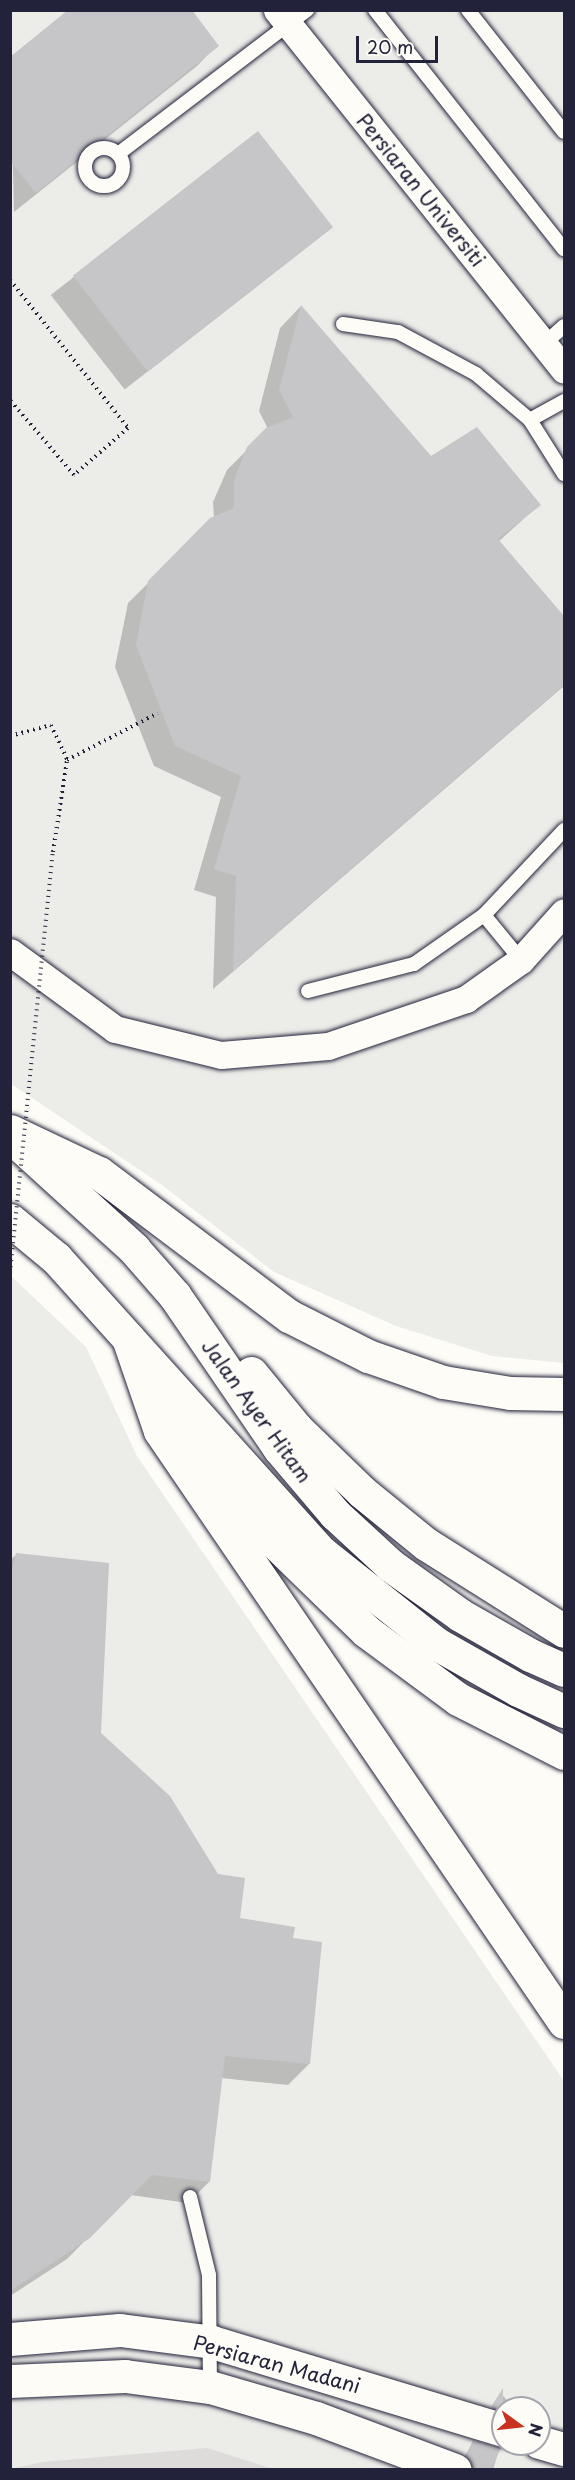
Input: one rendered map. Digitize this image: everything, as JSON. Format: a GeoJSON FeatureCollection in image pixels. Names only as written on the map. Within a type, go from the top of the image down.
{"type":"FeatureCollection","features":[{"type":"Feature","properties":{"kind":"main road"},"geometry":{"type":"LineString","coordinates":[[10,1131],[99,1173],[289,1316],[368,1356],[443,1382],[510,1393],[564,1394]]}},
{"type":"Feature","properties":{"kind":"main road","name":"Jalan Ayer Hitam"},"geometry":{"type":"LineString","coordinates":[[10,1136],[134,1249],[205,1338],[279,1448],[335,1514],[390,1565],[460,1616],[530,1655],[564,1670]]}},
{"type":"Feature","properties":{"kind":"main road","name":"Jalan Ayer Hitam"},"geometry":{"type":"LineString","coordinates":[[10,1220],[56,1258],[322,1553],[437,1644],[518,1690],[564,1711]]}},
{"type":"Feature","properties":{"kind":"main road"},"geometry":{"type":"LineString","coordinates":[[128,1338],[160,1431],[564,2022]]}},
{"type":"Feature","properties":{"kind":"main road"},"geometry":{"type":"LineString","coordinates":[[205,1338],[238,1356],[296,1428],[362,1492],[426,1544],[564,1631]]}},
{"type":"Feature","properties":{"kind":"main road"},"geometry":{"type":"LineString","coordinates":[[163,1377],[180,1420],[264,1532],[309,1580],[366,1631],[458,1700],[564,1753]]}},
{"type":"Feature","properties":{"kind":"main road","name":"Persiaran Madani"},"geometry":{"type":"LineString","coordinates":[[10,2339],[120,2330],[212,2342],[491,2426]]}},
{"type":"Feature","properties":{"kind":"main road","name":"Persiaran Madani"},"geometry":{"type":"LineString","coordinates":[[10,2382],[125,2376],[210,2387],[316,2418],[442,2465]]}},
{"type":"Feature","properties":{"kind":"main road"},"geometry":{"type":"LineString","coordinates":[[442,2465],[448,2412]]}},
{"type":"Feature","properties":{"kind":"street","name":"Persiaran Universiti"},"geometry":{"type":"LineString","coordinates":[[291,16],[564,370]]}},
{"type":"Feature","properties":{"kind":"street"},"geometry":{"type":"LineString","coordinates":[[10,952],[115,1029],[221,1055],[328,1046],[466,999],[521,960],[564,912]]}},
{"type":"Feature","properties":{"kind":"lane"},"geometry":{"type":"LineString","coordinates":[[375,10],[564,249]]}},
{"type":"Feature","properties":{"kind":"lane"},"geometry":{"type":"LineString","coordinates":[[468,10],[564,132]]}},
{"type":"Feature","properties":{"kind":"lane"},"geometry":{"type":"LineString","coordinates":[[118,153],[291,16]]}},
{"type":"Feature","properties":{"kind":"lane"},"geometry":{"type":"LineString","coordinates":[[343,324],[398,332],[476,374],[530,420],[564,474]]}},
{"type":"Feature","properties":{"kind":"lane"},"geometry":{"type":"LineString","coordinates":[[544,344],[564,326]]}},
{"type":"Feature","properties":{"kind":"lane"},"geometry":{"type":"LineString","coordinates":[[530,420],[564,401]]}},
{"type":"Feature","properties":{"kind":"lane"},"geometry":{"type":"LineString","coordinates":[[308,992],[414,964],[484,915],[564,830]]}},
{"type":"Feature","properties":{"kind":"lane"},"geometry":{"type":"LineString","coordinates":[[484,915],[521,960]]}},
{"type":"Feature","properties":{"kind":"lane"},"geometry":{"type":"LineString","coordinates":[[190,2197],[209,2275],[212,2342],[210,2387]]}},
{"type":"Feature","properties":{"kind":"path"},"geometry":{"type":"LineString","coordinates":[[10,280],[128,428],[74,475],[10,400]]}},
{"type":"Feature","properties":{"kind":"path"},"geometry":{"type":"LineString","coordinates":[[67,760],[158,713]]}},
{"type":"Feature","properties":{"kind":"path"},"geometry":{"type":"LineString","coordinates":[[10,736],[51,725],[67,760],[53,852],[10,1273]]}},
{"type":"Feature","properties":{"kind":"shaded area"},"geometry":{"type":"Polygon","coordinates":[[[10,11],[564,11],[564,1363],[492,1356],[396,1326],[274,1272],[162,1185],[11,1084],[10,11]]]}},
{"type":"Feature","properties":{"kind":"shaded area"},"geometry":{"type":"Polygon","coordinates":[[[10,1275],[86,1347],[137,1456],[564,2081],[564,2469],[11,2469],[10,1275]]]}},
{"type":"Feature","properties":{"kind":"shaded area"},"geometry":{"type":"Polygon","coordinates":[[[207,2448],[273,2469],[11,2469],[42,2462],[207,2448]]]}},
{"type":"Feature","properties":{"kind":"building"},"geometry":{"type":"Polygon","coordinates":[[[68,10],[192,10],[219,46],[36,193],[10,161],[10,57],[68,10]]]}},
{"type":"Feature","properties":{"kind":"building"},"geometry":{"type":"Polygon","coordinates":[[[258,131],[333,227],[148,372],[73,276],[258,131]]]}},
{"type":"Feature","properties":{"kind":"building"},"geometry":{"type":"Polygon","coordinates":[[[301,305],[431,456],[477,427],[541,505],[498,539],[564,616],[564,685],[233,971],[236,876],[214,869],[241,776],[175,746],[136,645],[148,581],[210,518],[234,508],[234,480],[247,447],[266,428],[293,417],[279,390],[301,305]]]}},
{"type":"Feature","properties":{"kind":"building"},"geometry":{"type":"Polygon","coordinates":[[[16,1553],[109,1563],[101,1733],[170,1796],[218,1874],[245,1878],[240,1918],[295,1927],[293,1938],[322,1942],[310,2064],[225,2056],[210,2182],[152,2175],[90,2238],[10,2291],[10,1579],[16,1553]]]}},
{"type":"Feature","properties":{"kind":"building"},"geometry":{"type":"Polygon","coordinates":[[[473,2440],[491,2445],[491,2456],[497,2456],[491,2469],[473,2469],[466,2456],[473,2440]]]}}]}
